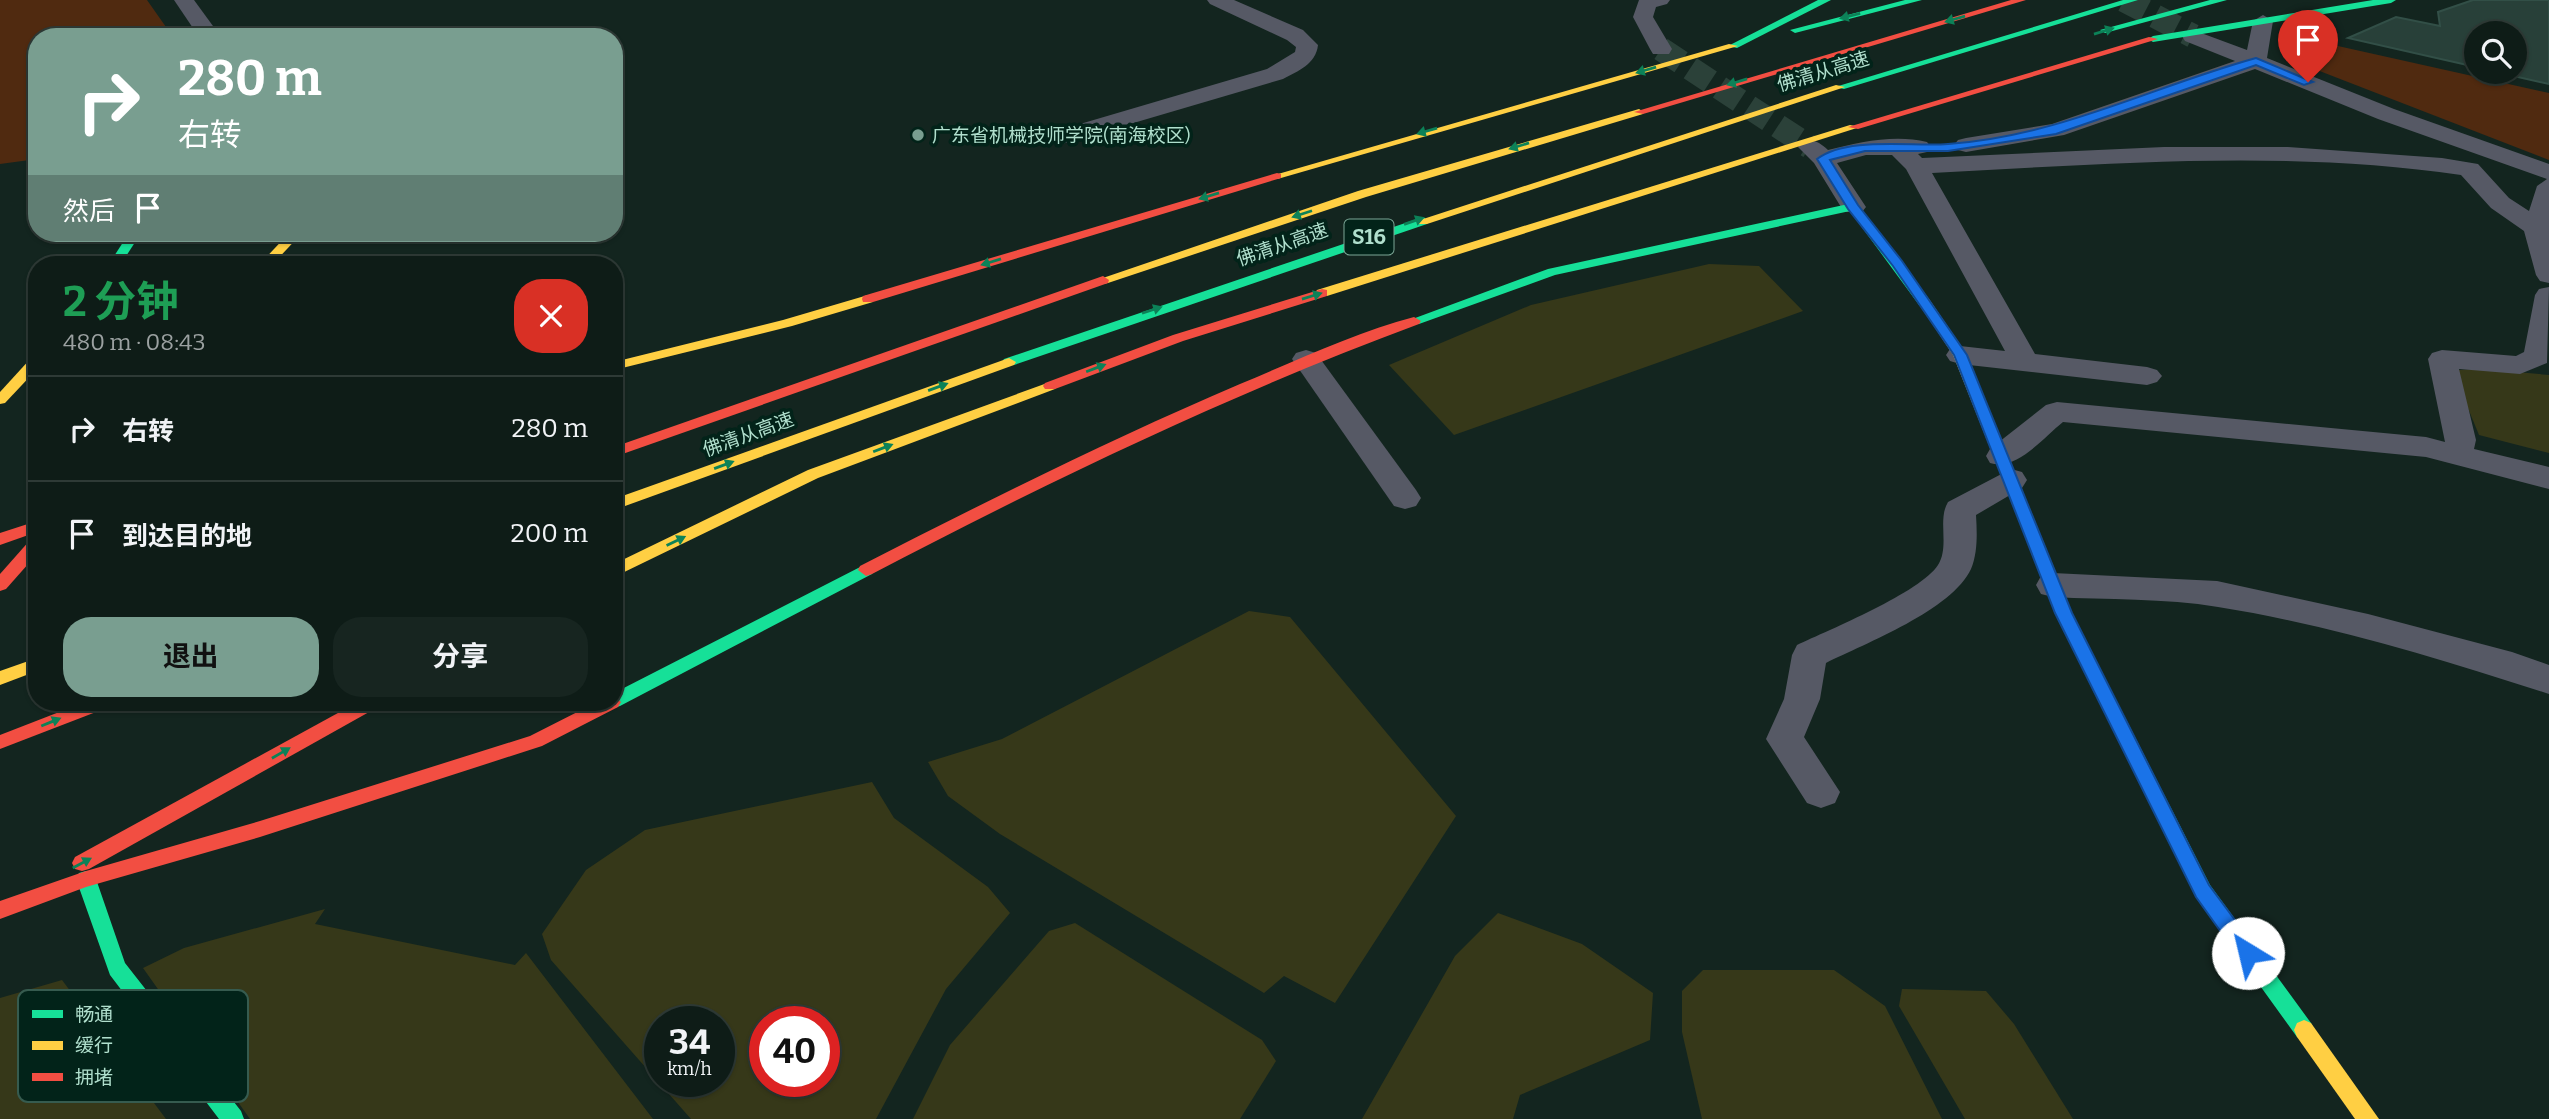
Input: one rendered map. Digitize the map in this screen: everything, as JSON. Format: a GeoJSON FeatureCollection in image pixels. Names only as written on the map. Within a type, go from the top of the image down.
{"type":"FeatureCollection","features":[{"type":"Feature","properties":{"kind":"main road"},"geometry":{"type":"LineString","coordinates":[[1735,44],[1826,0]]}},
{"type":"Feature","properties":{"kind":"main road"},"geometry":{"type":"LineString","coordinates":[[623,364],[787,323],[1406,137],[1735,44],[1917,0]]}},
{"type":"Feature","properties":{"kind":"main road","name":"佛清从高速"},"geometry":{"type":"LineString","coordinates":[[623,449],[1124,273],[1362,194],[2021,0]]}},
{"type":"Feature","properties":{"kind":"main road","name":"佛清从高速"},"geometry":{"type":"LineString","coordinates":[[623,502],[1114,323],[1475,201],[2133,0]]}},
{"type":"Feature","properties":{"kind":"main road"},"geometry":{"type":"LineString","coordinates":[[2094,34],[2222,0]]}},
{"type":"Feature","properties":{"kind":"main road"},"geometry":{"type":"LineString","coordinates":[[623,567],[813,474],[1178,338],[1727,165],[2146,40],[2390,0]]}},
{"type":"Feature","properties":{"kind":"main road"},"geometry":{"type":"LineString","coordinates":[[1658,143],[1833,107]]}},
{"type":"Feature","properties":{"kind":"main road"},"geometry":{"type":"LineString","coordinates":[[623,696],[965,518],[1306,359],[1552,272],[1853,207],[1898,264],[1960,355],[2053,586],[2203,891],[2368,1119]]}},
{"type":"Feature","properties":{"kind":"main road"},"geometry":{"type":"LineString","coordinates":[[274,256],[287,242]]}},
{"type":"Feature","properties":{"kind":"main road"},"geometry":{"type":"LineString","coordinates":[[0,400],[28,370]]}},
{"type":"Feature","properties":{"kind":"main road"},"geometry":{"type":"LineString","coordinates":[[0,539],[28,529]]}},
{"type":"Feature","properties":{"kind":"main road"},"geometry":{"type":"LineString","coordinates":[[0,585],[28,553]]}},
{"type":"Feature","properties":{"kind":"main road"},"geometry":{"type":"LineString","coordinates":[[2,677],[28,667]]}},
{"type":"Feature","properties":{"kind":"main road"},"geometry":{"type":"LineString","coordinates":[[0,742],[80,711]]}},
{"type":"Feature","properties":{"kind":"main road"},"geometry":{"type":"LineString","coordinates":[[0,908],[164,820],[356,711]]}},
{"type":"Feature","properties":{"kind":"main road"},"geometry":{"type":"LineString","coordinates":[[0,908],[86,879],[260,829],[536,741],[594,711]]}},
{"type":"Feature","properties":{"kind":"main road"},"geometry":{"type":"LineString","coordinates":[[86,879],[117,968],[134,990]]}},
{"type":"Feature","properties":{"kind":"main road"},"geometry":{"type":"LineString","coordinates":[[220,1102],[233,1119]]}},
{"type":"Feature","properties":{"kind":"street"},"geometry":{"type":"LineString","coordinates":[[184,0],[204,28]]}},
{"type":"Feature","properties":{"kind":"street"},"geometry":{"type":"LineString","coordinates":[[1054,139],[1276,74],[1295,64],[1306,54],[1307,45],[1295,35],[1217,0]]}},
{"type":"Feature","properties":{"kind":"street"},"geometry":{"type":"LineString","coordinates":[[1660,0],[1647,3],[1643,17],[1661,49]]}},
{"type":"Feature","properties":{"kind":"street"},"geometry":{"type":"LineString","coordinates":[[2256,61],[2263,21]]}},
{"type":"Feature","properties":{"kind":"street"},"geometry":{"type":"LineString","coordinates":[[2193,36],[2386,114],[2549,172]]}},
{"type":"Feature","properties":{"kind":"street"},"geometry":{"type":"LineString","coordinates":[[1853,207],[1816,153],[1897,146],[1948,148],[2056,130],[2256,61]]}},
{"type":"Feature","properties":{"kind":"street"},"geometry":{"type":"LineString","coordinates":[[1897,146],[1916,166],[2026,364]]}},
{"type":"Feature","properties":{"kind":"street"},"geometry":{"type":"LineString","coordinates":[[1916,166],[2164,154],[2287,154],[2431,164],[2469,169],[2500,202],[2536,228]]}},
{"type":"Feature","properties":{"kind":"street"},"geometry":{"type":"LineString","coordinates":[[2549,186],[2536,228],[2549,275]]}},
{"type":"Feature","properties":{"kind":"street"},"geometry":{"type":"LineString","coordinates":[[2457,454],[2460,440],[2442,359],[2520,365],[2538,357],[2549,295]]}},
{"type":"Feature","properties":{"kind":"street"},"geometry":{"type":"LineString","coordinates":[[1960,355],[2147,376]]}},
{"type":"Feature","properties":{"kind":"street"},"geometry":{"type":"LineString","coordinates":[[1306,359],[1405,498]]}},
{"type":"Feature","properties":{"kind":"street"},"geometry":{"type":"LineString","coordinates":[[1821,792],[1785,739],[1802,699],[1810,654],[1907,606],[1953,571],[1961,539],[1959,510],[2006,468],[2057,412],[2427,446],[2549,478]]}},
{"type":"Feature","properties":{"kind":"street"},"geometry":{"type":"LineString","coordinates":[[2053,586],[2217,594],[2368,627],[2512,666],[2549,680]]}},
{"type":"Feature","properties":{"kind":"shaded area"},"geometry":{"type":"Polygon","coordinates":[[[0,0],[147,0],[167,28],[28,28],[28,160],[0,164],[0,0]]]}},
{"type":"Feature","properties":{"kind":"shaded area"},"geometry":{"type":"Polygon","coordinates":[[[2311,40],[2464,74],[2464,84],[2509,84],[2549,93],[2549,160],[2286,58],[2311,40]]]}},
{"type":"Feature","properties":{"kind":"shaded area"},"geometry":{"type":"Polygon","coordinates":[[[1709,264],[1759,266],[1803,311],[1454,435],[1389,365],[1531,305],[1709,264]]]}},
{"type":"Feature","properties":{"kind":"shaded area"},"geometry":{"type":"Polygon","coordinates":[[[2483,369],[2549,375],[2549,453],[2479,435],[2456,379],[2459,370],[2483,369]]]}},
{"type":"Feature","properties":{"kind":"shaded area"},"geometry":{"type":"Polygon","coordinates":[[[1249,611],[1290,617],[1456,816],[1335,1003],[1284,976],[1264,993],[1000,834],[948,796],[928,762],[1002,739],[1249,611]]]}},
{"type":"Feature","properties":{"kind":"shaded area"},"geometry":{"type":"Polygon","coordinates":[[[872,782],[894,818],[988,887],[1010,913],[946,989],[876,1119],[691,1119],[672,1097],[735,1097],[735,1006],[644,1006],[644,1066],[551,960],[542,934],[586,870],[645,830],[872,782]]]}},
{"type":"Feature","properties":{"kind":"shaded area"},"geometry":{"type":"Polygon","coordinates":[[[325,909],[315,924],[515,965],[526,953],[653,1119],[250,1119],[238,1102],[248,1102],[248,990],[159,990],[143,968],[184,948],[325,909]]]}},
{"type":"Feature","properties":{"kind":"shaded area"},"geometry":{"type":"Polygon","coordinates":[[[1498,913],[1582,944],[1653,993],[1650,1040],[1520,1095],[1513,1119],[1362,1119],[1455,956],[1498,913]]]}},
{"type":"Feature","properties":{"kind":"shaded area"},"geometry":{"type":"Polygon","coordinates":[[[1075,923],[1262,1040],[1276,1061],[1240,1119],[913,1119],[950,1045],[1049,931],[1075,923]]]}},
{"type":"Feature","properties":{"kind":"shaded area"},"geometry":{"type":"Polygon","coordinates":[[[1703,970],[1834,970],[1885,1006],[1942,1119],[1702,1119],[1682,1032],[1682,991],[1703,970]]]}},
{"type":"Feature","properties":{"kind":"shaded area"},"geometry":{"type":"Polygon","coordinates":[[[62,980],[69,990],[28,990],[62,980]]]}},
{"type":"Feature","properties":{"kind":"shaded area"},"geometry":{"type":"Polygon","coordinates":[[[1902,989],[1986,991],[2014,1024],[2073,1119],[1965,1119],[1899,1006],[1902,989]]]}},
{"type":"Feature","properties":{"kind":"shaded area"},"geometry":{"type":"Polygon","coordinates":[[[18,993],[18,1102],[153,1102],[166,1119],[0,1119],[0,998],[18,993]]]}},
{"type":"Feature","properties":{"kind":"building"},"geometry":{"type":"Polygon","coordinates":[[[2473,0],[2549,0],[2549,84],[2527,79],[2527,21],[2464,21],[2464,64],[2348,38],[2396,17],[2440,26],[2438,12],[2473,0]]]}},
{"type":"Feature","properties":{"kind":"tunnel"},"geometry":{"type":"LineString","coordinates":[[2124,0],[2193,36]]}},
{"type":"Feature","properties":{"kind":"tunnel"},"geometry":{"type":"LineString","coordinates":[[1661,49],[1810,147]]}},
{"type":"Feature","properties":{"kind":"traffic: fast"},"geometry":{"type":"LineString","coordinates":[[1733,46],[1826,0]]}},
{"type":"Feature","properties":{"kind":"traffic: fast"},"geometry":{"type":"LineString","coordinates":[[1795,30],[1917,0]]}},
{"type":"Feature","properties":{"kind":"traffic: fast"},"geometry":{"type":"LineString","coordinates":[[1840,87],[2133,0]]}},
{"type":"Feature","properties":{"kind":"traffic: fast"},"geometry":{"type":"LineString","coordinates":[[2105,30],[2222,0]]}},
{"type":"Feature","properties":{"kind":"traffic: fast"},"geometry":{"type":"LineString","coordinates":[[2153,39],[2391,0]]}},
{"type":"Feature","properties":{"kind":"traffic: fast"},"geometry":{"type":"LineString","coordinates":[[1414,321],[1552,272],[1853,207],[1924,302]]}},
{"type":"Feature","properties":{"kind":"traffic: fast"},"geometry":{"type":"LineString","coordinates":[[1009,362],[1423,221]]}},
{"type":"Feature","properties":{"kind":"traffic: fast"},"geometry":{"type":"LineString","coordinates":[[120,256],[129,242]]}},
{"type":"Feature","properties":{"kind":"traffic: fast"},"geometry":{"type":"LineString","coordinates":[[2046,568],[2064,613],[2203,891],[2304,1030]]}},
{"type":"Feature","properties":{"kind":"traffic: fast"},"geometry":{"type":"LineString","coordinates":[[623,696],[866,570]]}},
{"type":"Feature","properties":{"kind":"traffic: fast"},"geometry":{"type":"LineString","coordinates":[[86,879],[117,968],[134,990]]}},
{"type":"Feature","properties":{"kind":"traffic: fast"},"geometry":{"type":"LineString","coordinates":[[220,1102],[233,1119]]}},
{"type":"Feature","properties":{"kind":"traffic: slow"},"geometry":{"type":"LineString","coordinates":[[1277,176],[1733,46]]}},
{"type":"Feature","properties":{"kind":"traffic: slow"},"geometry":{"type":"LineString","coordinates":[[1423,221],[1840,87]]}},
{"type":"Feature","properties":{"kind":"traffic: slow"},"geometry":{"type":"LineString","coordinates":[[1103,280],[1362,194],[1639,112]]}},
{"type":"Feature","properties":{"kind":"traffic: slow"},"geometry":{"type":"LineString","coordinates":[[1322,293],[1854,127]]}},
{"type":"Feature","properties":{"kind":"traffic: slow"},"geometry":{"type":"LineString","coordinates":[[274,256],[287,242]]}},
{"type":"Feature","properties":{"kind":"traffic: slow"},"geometry":{"type":"LineString","coordinates":[[623,364],[787,323],[868,299]]}},
{"type":"Feature","properties":{"kind":"traffic: slow"},"geometry":{"type":"LineString","coordinates":[[1924,302],[1960,355],[2046,568]]}},
{"type":"Feature","properties":{"kind":"traffic: slow"},"geometry":{"type":"LineString","coordinates":[[623,502],[1009,362]]}},
{"type":"Feature","properties":{"kind":"traffic: slow"},"geometry":{"type":"LineString","coordinates":[[0,400],[28,370]]}},
{"type":"Feature","properties":{"kind":"traffic: slow"},"geometry":{"type":"LineString","coordinates":[[623,567],[813,474],[1050,386]]}},
{"type":"Feature","properties":{"kind":"traffic: slow"},"geometry":{"type":"LineString","coordinates":[[0,678],[28,667]]}},
{"type":"Feature","properties":{"kind":"traffic: slow"},"geometry":{"type":"LineString","coordinates":[[2304,1030],[2368,1119]]}},
{"type":"Feature","properties":{"kind":"traffic: jam"},"geometry":{"type":"LineString","coordinates":[[1639,112],[2021,0]]}},
{"type":"Feature","properties":{"kind":"traffic: jam"},"geometry":{"type":"LineString","coordinates":[[1854,127],[2153,39]]}},
{"type":"Feature","properties":{"kind":"traffic: jam"},"geometry":{"type":"LineString","coordinates":[[868,299],[1277,176]]}},
{"type":"Feature","properties":{"kind":"traffic: jam"},"geometry":{"type":"LineString","coordinates":[[623,449],[1103,280]]}},
{"type":"Feature","properties":{"kind":"traffic: jam"},"geometry":{"type":"LineString","coordinates":[[1050,386],[1178,338],[1322,293]]}},
{"type":"Feature","properties":{"kind":"traffic: jam"},"geometry":{"type":"LineString","coordinates":[[866,570],[1136,436],[1275,375],[1414,321]]}},
{"type":"Feature","properties":{"kind":"traffic: jam"},"geometry":{"type":"LineString","coordinates":[[0,539],[28,529]]}},
{"type":"Feature","properties":{"kind":"traffic: jam"},"geometry":{"type":"LineString","coordinates":[[0,585],[28,553]]}},
{"type":"Feature","properties":{"kind":"traffic: jam"},"geometry":{"type":"LineString","coordinates":[[0,742],[80,711]]}},
{"type":"Feature","properties":{"kind":"traffic: jam"},"geometry":{"type":"LineString","coordinates":[[82,863],[356,711]]}},
{"type":"Feature","properties":{"kind":"traffic: jam"},"geometry":{"type":"LineString","coordinates":[[0,910],[86,879],[260,829],[536,741],[594,711]]}},
{"type":"Feature","properties":{"kind":"place","name":"广东省机械技师学院(南海校区)"},"geometry":{"type":"Point","coordinates":[918,135]}},
{"type":"Feature","properties":{"kind":"route"},"geometry":{"type":"LineString","coordinates":[[2248,953],[2203,891],[2064,613],[1960,355],[1898,264],[1853,207],[1823,159],[1865,148],[1948,148],[2056,130],[2256,61],[2308,82]]}}]}
